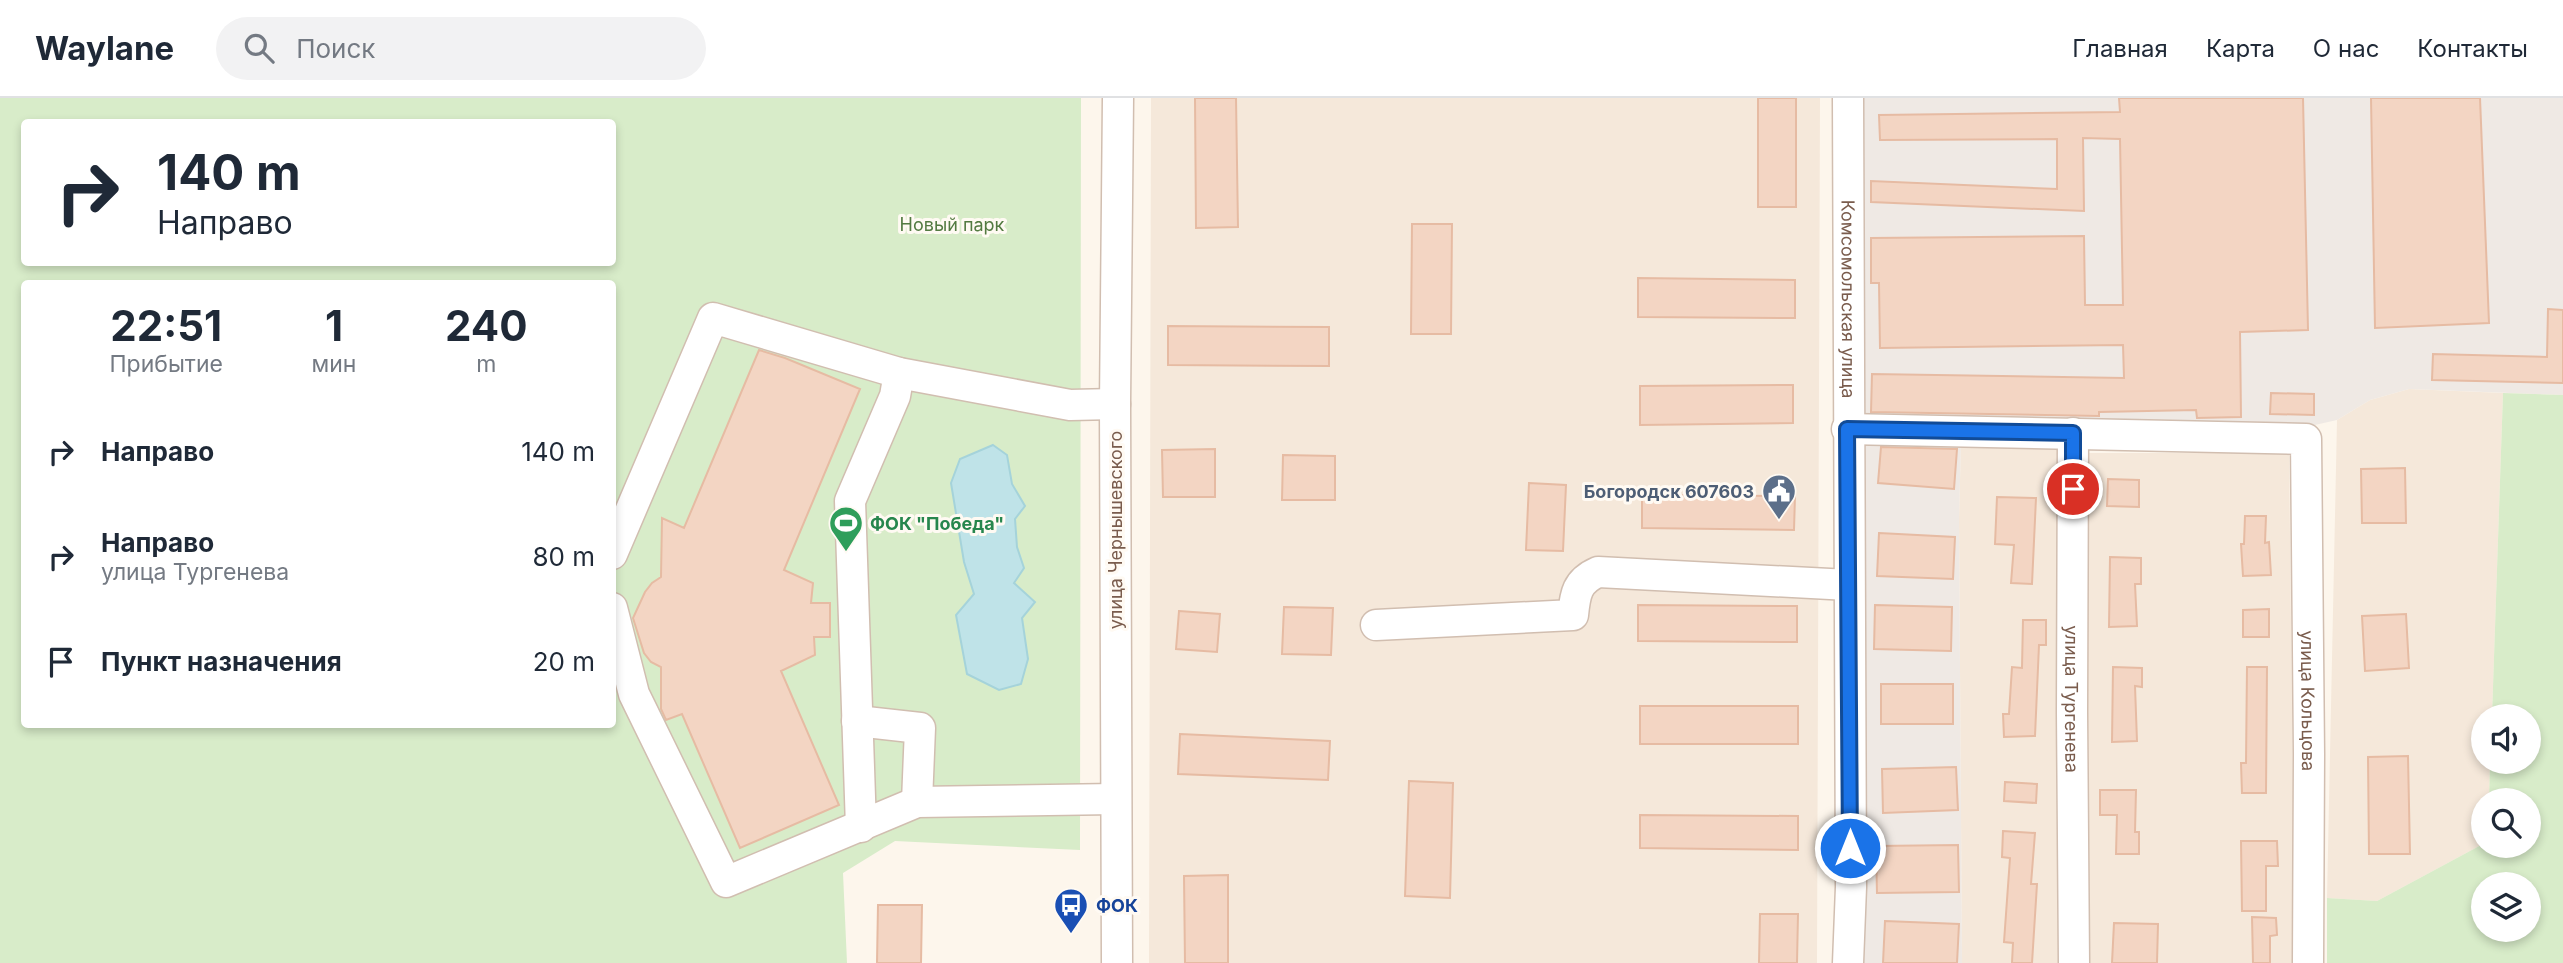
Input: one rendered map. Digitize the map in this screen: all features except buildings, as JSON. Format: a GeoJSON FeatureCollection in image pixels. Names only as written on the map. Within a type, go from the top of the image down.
{"type":"FeatureCollection","features":[{"type":"Feature","properties":{"kind":"street","name":"улица Чернышевского"},"geometry":{"type":"LineString","coordinates":[[1117,963],[1115,404],[1118,98]]}},
{"type":"Feature","properties":{"kind":"street","name":"Комсомольская улица"},"geometry":{"type":"LineString","coordinates":[[1848,98],[1847,429],[1851,887],[1848,963]]}},
{"type":"Feature","properties":{"kind":"street"},"geometry":{"type":"LineString","coordinates":[[616,545],[713,318],[899,373],[1070,405],[1115,404]]}},
{"type":"Feature","properties":{"kind":"street"},"geometry":{"type":"LineString","coordinates":[[861,827],[850,501],[895,396],[899,373]]}},
{"type":"Feature","properties":{"kind":"street"},"geometry":{"type":"LineString","coordinates":[[1847,429],[2073,433]]}},
{"type":"Feature","properties":{"kind":"street","name":"улица Кольцова"},"geometry":{"type":"LineString","coordinates":[[2073,433],[2306,439],[2308,963]]}},
{"type":"Feature","properties":{"kind":"street","name":"улица Тургенева"},"geometry":{"type":"LineString","coordinates":[[2073,433],[2074,963]]}},
{"type":"Feature","properties":{"kind":"street"},"geometry":{"type":"LineString","coordinates":[[1376,625],[1573,615],[1575,593],[1584,578],[1598,572],[1849,585]]}},
{"type":"Feature","properties":{"kind":"street"},"geometry":{"type":"LineString","coordinates":[[616,624],[634,694],[726,882],[917,802],[1115,799]]}},
{"type":"Feature","properties":{"kind":"street"},"geometry":{"type":"LineString","coordinates":[[857,722],[920,728],[917,802]]}},
{"type":"Feature","properties":{"kind":"shaded area"},"geometry":{"type":"Polygon","coordinates":[[[1151,98],[1820,98],[1817,963],[1149,963],[1151,98]]]}},
{"type":"Feature","properties":{"kind":"shaded area"},"geometry":{"type":"Polygon","coordinates":[[[1861,98],[2563,98],[2563,395],[2409,389],[2370,400],[2337,420],[2297,429],[1859,422],[1861,98]]]}},
{"type":"Feature","properties":{"kind":"shaded area"},"geometry":{"type":"Polygon","coordinates":[[[2409,389],[2503,393],[2492,704],[2471,704],[2471,774],[2490,774],[2489,788],[2471,788],[2471,850],[2377,901],[2327,898],[2337,420],[2370,400],[2409,389]]]}},
{"type":"Feature","properties":{"kind":"shaded area"},"geometry":{"type":"Polygon","coordinates":[[[1866,437],[1961,441],[1959,520],[1962,963],[1863,963],[1860,645],[1866,437]]]}},
{"type":"Feature","properties":{"kind":"shaded area"},"geometry":{"type":"Polygon","coordinates":[[[1961,441],[2064,444],[2065,963],[1962,963],[1959,520],[1961,441]]]}},
{"type":"Feature","properties":{"kind":"shaded area"},"geometry":{"type":"Polygon","coordinates":[[[2083,453],[2289,453],[2295,963],[2086,963],[2083,453]]]}},
{"type":"Feature","properties":{"kind":"green space","name":"Новый парк"},"geometry":{"type":"Polygon","coordinates":[[[0,98],[1081,98],[1080,850],[895,841],[843,873],[847,963],[0,963],[0,98]]]}},
{"type":"Feature","properties":{"kind":"green space"},"geometry":{"type":"Polygon","coordinates":[[[2503,393],[2563,395],[2563,963],[2327,963],[2327,898],[2377,901],[2471,850],[2471,858],[2541,858],[2541,788],[2489,788],[2490,774],[2541,774],[2541,704],[2492,704],[2503,393]]]}},
{"type":"Feature","properties":{"kind":"water"},"geometry":{"type":"Polygon","coordinates":[[[993,445],[1007,455],[1012,484],[1025,506],[1015,519],[1017,547],[1024,568],[1014,583],[1035,602],[1022,618],[1028,659],[1021,684],[999,690],[967,674],[956,615],[974,594],[964,562],[951,483],[960,459],[993,445]]]}},
{"type":"Feature","properties":{"kind":"place","name":"Богородск 607603"},"geometry":{"type":"Point","coordinates":[1779,521]}},
{"type":"Feature","properties":{"kind":"place","name":"ФОК \"Победа\""},"geometry":{"type":"Point","coordinates":[846,553]}},
{"type":"Feature","properties":{"kind":"place","name":"ФОК"},"geometry":{"type":"Point","coordinates":[1071,935]}},
{"type":"Feature","properties":{"kind":"route"},"geometry":{"type":"LineString","coordinates":[[1850,848],[1847,429],[2073,433],[2073,489]]}}]}
